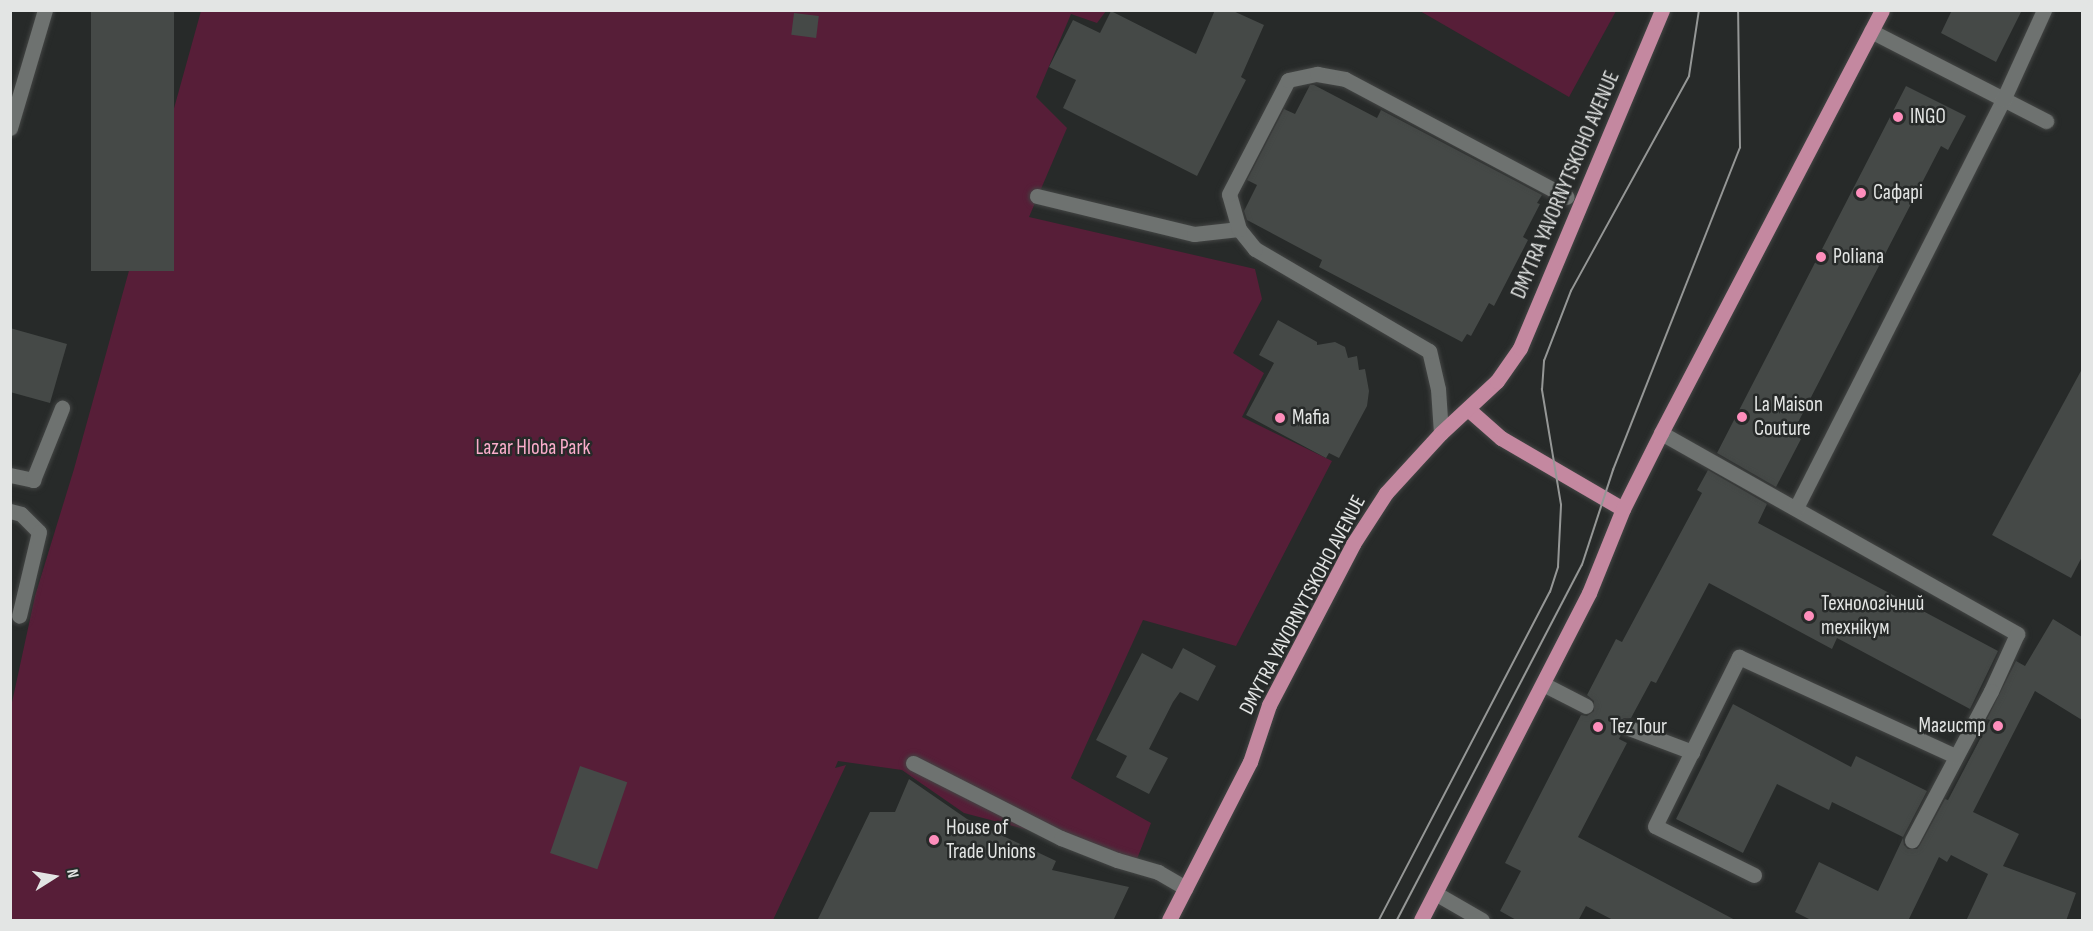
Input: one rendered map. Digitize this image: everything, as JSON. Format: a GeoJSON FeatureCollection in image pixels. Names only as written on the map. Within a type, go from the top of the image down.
{"type":"FeatureCollection","features":[{"type":"Feature","properties":{"kind":"main road","name":"DMYTRA YAVORNYTSKOHO AVENUE"},"geometry":{"type":"LineString","coordinates":[[1169,921],[1250,762],[1269,705],[1353,544],[1386,492],[1441,433],[1497,381],[1520,348],[1662,10]]}},
{"type":"Feature","properties":{"kind":"main road"},"geometry":{"type":"LineString","coordinates":[[1421,921],[1589,593],[1623,509],[1661,433],[1882,10]]}},
{"type":"Feature","properties":{"kind":"main road"},"geometry":{"type":"LineString","coordinates":[[1468,409],[1501,438],[1623,509]]}},
{"type":"Feature","properties":{"kind":"street"},"geometry":{"type":"LineString","coordinates":[[10,128],[45,10]]}},
{"type":"Feature","properties":{"kind":"street"},"geometry":{"type":"LineString","coordinates":[[1796,508],[2003,99],[2044,10]]}},
{"type":"Feature","properties":{"kind":"street"},"geometry":{"type":"LineString","coordinates":[[1871,31],[2046,121]]}},
{"type":"Feature","properties":{"kind":"street"},"geometry":{"type":"LineString","coordinates":[[1441,433],[1438,388],[1429,351],[1256,249],[1239,229],[1229,194],[1288,80],[1317,74],[1345,79],[1567,196]]}},
{"type":"Feature","properties":{"kind":"street"},"geometry":{"type":"LineString","coordinates":[[1037,196],[1194,234],[1239,229]]}},
{"type":"Feature","properties":{"kind":"street"},"geometry":{"type":"LineString","coordinates":[[10,475],[33,480],[62,408]]}},
{"type":"Feature","properties":{"kind":"street"},"geometry":{"type":"LineString","coordinates":[[1661,433],[2017,634],[1991,691],[1912,840]]}},
{"type":"Feature","properties":{"kind":"street"},"geometry":{"type":"LineString","coordinates":[[10,512],[21,514],[39,532],[19,615]]}},
{"type":"Feature","properties":{"kind":"street"},"geometry":{"type":"LineString","coordinates":[[1754,875],[1655,826],[1739,657],[1955,756]]}},
{"type":"Feature","properties":{"kind":"street"},"geometry":{"type":"LineString","coordinates":[[1543,684],[1586,706]]}},
{"type":"Feature","properties":{"kind":"street"},"geometry":{"type":"LineString","coordinates":[[1626,727],[1692,752]]}},
{"type":"Feature","properties":{"kind":"street"},"geometry":{"type":"LineString","coordinates":[[913,763],[1061,838],[1117,861],[1158,872],[1186,888]]}},
{"type":"Feature","properties":{"kind":"street"},"geometry":{"type":"LineString","coordinates":[[1436,893],[1482,921]]}},
{"type":"Feature","properties":{"kind":"green space","name":"Lazar Hloba Park"},"geometry":{"type":"Polygon","coordinates":[[[201,11],[1106,11],[1097,23],[1071,14],[1036,97],[1067,128],[1029,217],[1255,269],[1262,299],[1233,353],[1264,373],[1242,417],[1332,461],[1236,646],[1143,620],[1071,778],[1151,823],[1137,859],[964,813],[902,770],[838,761],[835,768],[846,765],[773,920],[11,920],[11,707],[35,596],[74,469],[201,11]]]}},
{"type":"Feature","properties":{"kind":"green space"},"geometry":{"type":"Polygon","coordinates":[[[1420,11],[1616,11],[1569,97],[1420,11]]]}},
{"type":"Feature","properties":{"kind":"building"},"geometry":{"type":"Polygon","coordinates":[[[91,10],[174,10],[174,271],[91,271],[91,10]]]}},
{"type":"Feature","properties":{"kind":"building"},"geometry":{"type":"Polygon","coordinates":[[[1215,10],[1231,10],[1264,25],[1241,77],[1246,80],[1197,176],[1063,108],[1076,80],[1049,67],[1073,20],[1100,33],[1111,11],[1196,54],[1215,10]]]}},
{"type":"Feature","properties":{"kind":"building"},"geometry":{"type":"Polygon","coordinates":[[[1952,10],[2022,10],[1996,62],[1941,33],[1952,10]]]}},
{"type":"Feature","properties":{"kind":"building"},"geometry":{"type":"Polygon","coordinates":[[[794,13],[819,16],[816,38],[791,35],[794,13]]]}},
{"type":"Feature","properties":{"kind":"building"},"geometry":{"type":"Polygon","coordinates":[[[1310,85],[1377,118],[1381,110],[1542,195],[1537,203],[1540,204],[1523,237],[1528,240],[1494,306],[1489,303],[1471,336],[1467,334],[1462,342],[1319,267],[1322,260],[1247,220],[1244,211],[1257,185],[1247,180],[1284,109],[1295,114],[1310,85]]]}},
{"type":"Feature","properties":{"kind":"building"},"geometry":{"type":"Polygon","coordinates":[[[1906,86],[1966,116],[1948,150],[1941,146],[1792,434],[1801,439],[1776,487],[1717,453],[1906,86]]]}},
{"type":"Feature","properties":{"kind":"building"},"geometry":{"type":"Polygon","coordinates":[[[1278,320],[1317,342],[1317,345],[1335,342],[1345,347],[1348,358],[1357,356],[1359,370],[1365,369],[1369,391],[1367,406],[1339,458],[1329,453],[1326,458],[1246,415],[1274,363],[1259,355],[1278,320]]]}},
{"type":"Feature","properties":{"kind":"building"},"geometry":{"type":"Polygon","coordinates":[[[10,328],[67,344],[50,403],[10,392],[10,328]]]}},
{"type":"Feature","properties":{"kind":"building"},"geometry":{"type":"Polygon","coordinates":[[[2082,369],[2082,557],[2071,578],[1992,535],[2082,369]]]}},
{"type":"Feature","properties":{"kind":"building"},"geometry":{"type":"Polygon","coordinates":[[[1708,470],[1767,504],[1758,523],[1998,651],[1970,709],[1837,638],[1832,649],[1709,583],[1656,683],[1651,681],[1631,718],[1624,718],[1617,723],[1617,729],[1621,735],[1619,739],[1627,743],[1578,837],[1737,921],[1615,921],[1586,906],[1578,921],[1518,921],[1500,911],[1521,871],[1505,863],[1581,715],[1587,716],[1594,711],[1594,701],[1587,695],[1616,639],[1622,642],[1702,493],[1697,490],[1708,470]]]}},
{"type":"Feature","properties":{"kind":"building"},"geometry":{"type":"Polygon","coordinates":[[[2053,619],[2082,637],[2082,720],[2035,691],[1973,812],[2019,834],[2003,866],[2076,893],[2066,921],[1966,921],[1988,874],[1951,855],[1947,862],[1939,857],[1908,921],[1813,921],[1795,912],[1819,862],[1878,891],[1903,838],[1904,845],[1908,849],[1917,849],[1945,799],[1948,800],[1990,720],[1987,719],[2016,661],[2025,666],[2053,619]]]}},
{"type":"Feature","properties":{"kind":"building"},"geometry":{"type":"Polygon","coordinates":[[[1183,648],[1216,666],[1198,701],[1180,692],[1173,702],[1149,749],[1168,758],[1149,794],[1116,777],[1127,756],[1096,740],[1142,653],[1172,669],[1183,648]]]}},
{"type":"Feature","properties":{"kind":"building"},"geometry":{"type":"Polygon","coordinates":[[[1733,704],[1851,767],[1856,756],[1927,791],[1903,837],[1832,802],[1829,810],[1777,784],[1743,853],[1676,819],[1733,704]]]}},
{"type":"Feature","properties":{"kind":"building"},"geometry":{"type":"Polygon","coordinates":[[[580,766],[627,782],[597,869],[550,853],[580,766]]]}},
{"type":"Feature","properties":{"kind":"building","name":"House of Trade Unions"},"geometry":{"type":"Polygon","coordinates":[[[909,779],[967,819],[1056,861],[1052,870],[1129,887],[1113,921],[817,921],[870,812],[895,812],[909,779]]]}},
{"type":"Feature","properties":{"kind":"tram line"},"geometry":{"type":"LineString","coordinates":[[1379,920],[1550,592],[1558,567],[1561,505],[1542,390],[1544,361],[1571,291],[1689,76],[1699,10]]}},
{"type":"Feature","properties":{"kind":"tram line"},"geometry":{"type":"LineString","coordinates":[[1397,920],[1582,565],[1613,470],[1740,148],[1738,10]]}},
{"type":"Feature","properties":{"kind":"place","name":"INGO"},"geometry":{"type":"Point","coordinates":[1898,117]}},
{"type":"Feature","properties":{"kind":"place","name":"Сафарі"},"geometry":{"type":"Point","coordinates":[1861,193]}},
{"type":"Feature","properties":{"kind":"place","name":"Poliana"},"geometry":{"type":"Point","coordinates":[1821,257]}},
{"type":"Feature","properties":{"kind":"place","name":"La Maison Couture"},"geometry":{"type":"Point","coordinates":[1742,417]}},
{"type":"Feature","properties":{"kind":"place","name":"Mafia"},"geometry":{"type":"Point","coordinates":[1280,418]}},
{"type":"Feature","properties":{"kind":"place","name":"Технологічний технікум"},"geometry":{"type":"Point","coordinates":[1809,616]}},
{"type":"Feature","properties":{"kind":"place","name":"Магистр"},"geometry":{"type":"Point","coordinates":[1998,726]}},
{"type":"Feature","properties":{"kind":"place","name":"Tez Tour"},"geometry":{"type":"Point","coordinates":[1598,727]}},
{"type":"Feature","properties":{"kind":"place","name":"House of Trade Unions"},"geometry":{"type":"Point","coordinates":[934,840]}}]}
